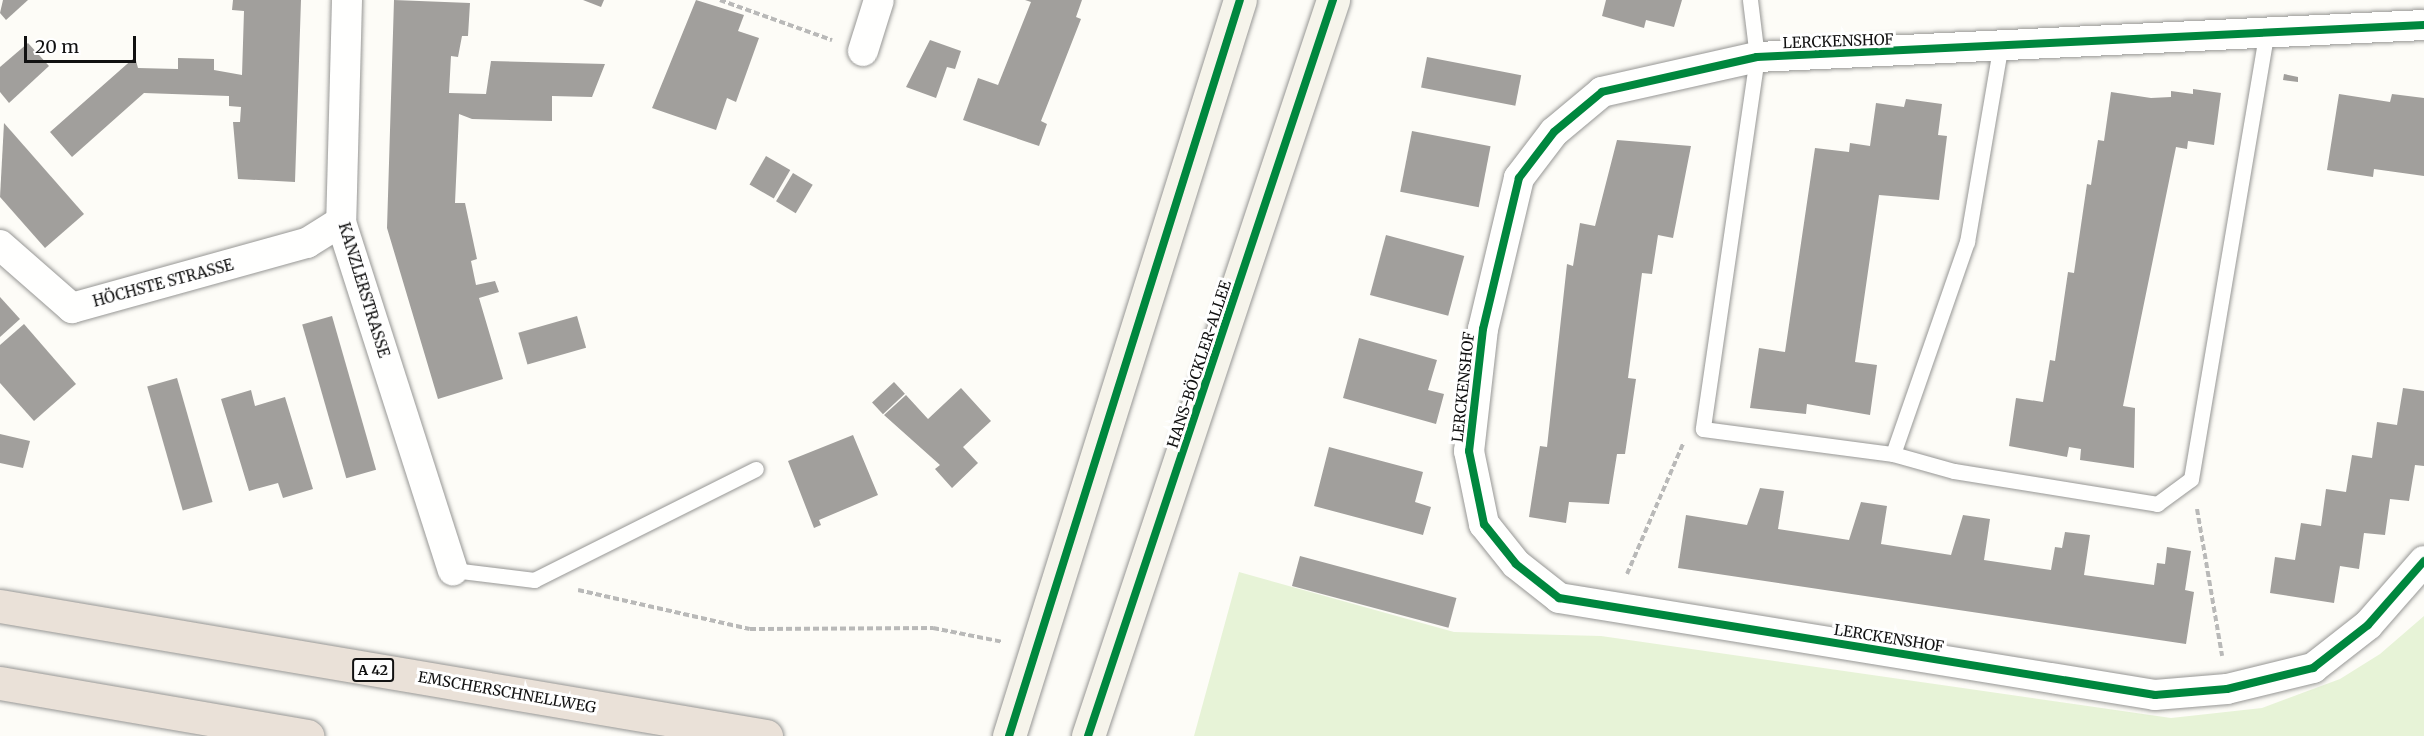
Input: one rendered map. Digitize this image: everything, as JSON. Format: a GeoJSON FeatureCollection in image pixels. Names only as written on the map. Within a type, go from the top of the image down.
{"type":"FeatureCollection","features":[{"type":"Feature","properties":{"kind":"highway","name":"EMSCHERSCHNELLWEG"},"geometry":{"type":"LineString","coordinates":[[0,606],[766,736]]}},
{"type":"Feature","properties":{"kind":"highway"},"geometry":{"type":"LineString","coordinates":[[0,683],[307,736]]}},
{"type":"Feature","properties":{"kind":"street","name":"KANZLERSTRASSE"},"geometry":{"type":"LineString","coordinates":[[347,0],[341,222],[453,570]]}},
{"type":"Feature","properties":{"kind":"street"},"geometry":{"type":"LineString","coordinates":[[863,51],[879,0]]}},
{"type":"Feature","properties":{"kind":"street"},"geometry":{"type":"LineString","coordinates":[[1009,736],[1240,0]]}},
{"type":"Feature","properties":{"kind":"street","name":"HANS-BÖCKLER-ALLEE"},"geometry":{"type":"LineString","coordinates":[[1088,736],[1333,0]]}},
{"type":"Feature","properties":{"kind":"street","name":"LERCKENSHOF"},"geometry":{"type":"LineString","coordinates":[[2424,25],[2267,31],[2000,49],[1757,57],[1602,92],[1554,132],[1519,178],[1483,329],[1469,451],[1484,524],[1516,564],[1559,598],[2155,695],[2227,688],[2313,668],[2368,625],[2424,561]]}},
{"type":"Feature","properties":{"kind":"street","name":"HÖCHSTE STRASSE"},"geometry":{"type":"LineString","coordinates":[[0,245],[72,308],[307,243],[341,222]]}},
{"type":"Feature","properties":{"kind":"lane"},"geometry":{"type":"LineString","coordinates":[[1750,0],[1757,57],[1703,429],[1893,454],[1954,471],[2157,504],[2191,479],[2267,31]]}},
{"type":"Feature","properties":{"kind":"lane"},"geometry":{"type":"LineString","coordinates":[[1893,454],[1967,242],[2000,49]]}},
{"type":"Feature","properties":{"kind":"lane"},"geometry":{"type":"LineString","coordinates":[[453,570],[534,580],[756,469]]}},
{"type":"Feature","properties":{"kind":"path"},"geometry":{"type":"LineString","coordinates":[[720,0],[863,51]]}},
{"type":"Feature","properties":{"kind":"path"},"geometry":{"type":"LineString","coordinates":[[1613,607],[1678,448],[1703,429]]}},
{"type":"Feature","properties":{"kind":"path"},"geometry":{"type":"LineString","coordinates":[[2191,479],[2227,688]]}},
{"type":"Feature","properties":{"kind":"path"},"geometry":{"type":"LineString","coordinates":[[534,580],[750,629],[933,628],[1037,649]]}},
{"type":"Feature","properties":{"kind":"green space"},"geometry":{"type":"Polygon","coordinates":[[[1239,572],[1454,632],[1601,636],[2171,718],[2262,708],[2340,679],[2380,654],[2424,616],[2424,736],[1194,736],[1239,572]]]}},
{"type":"Feature","properties":{"kind":"building"},"geometry":{"type":"Polygon","coordinates":[[[3,0],[28,0],[6,20],[0,13],[3,0]]]}},
{"type":"Feature","properties":{"kind":"building"},"geometry":{"type":"Polygon","coordinates":[[[233,0],[301,0],[295,182],[238,179],[233,122],[240,122],[241,107],[229,106],[229,96],[144,93],[72,157],[50,132],[135,57],[138,68],[178,69],[178,58],[214,59],[214,70],[242,75],[244,11],[232,10],[233,0]]]}},
{"type":"Feature","properties":{"kind":"building"},"geometry":{"type":"Polygon","coordinates":[[[394,0],[470,3],[468,36],[462,36],[458,57],[451,56],[449,93],[486,94],[491,61],[605,64],[592,97],[552,96],[552,121],[472,119],[459,114],[455,203],[465,203],[477,259],[471,261],[476,285],[495,281],[499,292],[479,298],[503,379],[438,399],[387,228],[394,0]]]}},
{"type":"Feature","properties":{"kind":"building"},"geometry":{"type":"Polygon","coordinates":[[[583,0],[604,0],[601,7],[583,0]]]}},
{"type":"Feature","properties":{"kind":"building"},"geometry":{"type":"Polygon","coordinates":[[[696,0],[744,15],[738,31],[759,38],[736,102],[727,98],[716,130],[652,108],[696,0]]]}},
{"type":"Feature","properties":{"kind":"building"},"geometry":{"type":"Polygon","coordinates":[[[1025,0],[1082,0],[1076,17],[1081,19],[1041,121],[1047,124],[1039,146],[963,120],[978,78],[998,85],[1031,2],[1025,0]]]}},
{"type":"Feature","properties":{"kind":"building"},"geometry":{"type":"Polygon","coordinates":[[[1606,0],[1682,0],[1674,27],[1646,20],[1644,28],[1602,16],[1606,0]]]}},
{"type":"Feature","properties":{"kind":"building"},"geometry":{"type":"Polygon","coordinates":[[[930,40],[961,51],[955,69],[947,67],[936,98],[906,87],[930,40]]]}},
{"type":"Feature","properties":{"kind":"building"},"geometry":{"type":"Polygon","coordinates":[[[28,43],[49,66],[9,103],[0,92],[0,67],[28,43]]]}},
{"type":"Feature","properties":{"kind":"building"},"geometry":{"type":"Polygon","coordinates":[[[1427,57],[1521,75],[1515,106],[1421,87],[1427,57]]]}},
{"type":"Feature","properties":{"kind":"building"},"geometry":{"type":"Polygon","coordinates":[[[2284,74],[2298,77],[2298,82],[2283,80],[2284,74]]]}},
{"type":"Feature","properties":{"kind":"building"},"geometry":{"type":"Polygon","coordinates":[[[2193,89],[2221,93],[2214,145],[2188,141],[2187,149],[2176,147],[2123,406],[2135,408],[2134,468],[2080,460],[2081,449],[2069,447],[2067,457],[2009,446],[2016,398],[2043,402],[2050,360],[2055,361],[2068,272],[2074,273],[2087,184],[2091,185],[2098,140],[2104,141],[2111,92],[2151,98],[2171,97],[2171,91],[2193,94],[2193,89]]]}},
{"type":"Feature","properties":{"kind":"building"},"geometry":{"type":"Polygon","coordinates":[[[2339,94],[2390,102],[2392,94],[2424,98],[2424,176],[2374,169],[2373,177],[2327,170],[2339,94]]]}},
{"type":"Feature","properties":{"kind":"building"},"geometry":{"type":"Polygon","coordinates":[[[1906,99],[1942,104],[1938,135],[1947,136],[1939,200],[1879,195],[1855,362],[1877,365],[1870,415],[1807,404],[1806,414],[1750,408],[1759,348],[1785,352],[1815,148],[1849,152],[1850,143],[1870,146],[1876,103],[1904,107],[1906,99]]]}},
{"type":"Feature","properties":{"kind":"building"},"geometry":{"type":"Polygon","coordinates":[[[4,123],[84,214],[45,248],[0,197],[4,123]]]}},
{"type":"Feature","properties":{"kind":"building"},"geometry":{"type":"Polygon","coordinates":[[[1412,131],[1491,146],[1479,207],[1400,192],[1412,131]]]}},
{"type":"Feature","properties":{"kind":"building"},"geometry":{"type":"Polygon","coordinates":[[[1617,140],[1691,146],[1673,238],[1658,235],[1652,274],[1642,273],[1628,378],[1636,379],[1625,454],[1617,454],[1609,504],[1569,502],[1566,523],[1529,517],[1540,446],[1547,447],[1567,264],[1573,266],[1580,223],[1595,226],[1617,140]]]}},
{"type":"Feature","properties":{"kind":"building"},"geometry":{"type":"Polygon","coordinates":[[[766,156],[790,170],[774,199],[750,185],[766,156]]]}},
{"type":"Feature","properties":{"kind":"building"},"geometry":{"type":"Polygon","coordinates":[[[793,173],[813,185],[796,213],[776,201],[793,173]]]}},
{"type":"Feature","properties":{"kind":"building"},"geometry":{"type":"Polygon","coordinates":[[[1386,235],[1464,256],[1448,316],[1370,295],[1386,235]]]}},
{"type":"Feature","properties":{"kind":"building"},"geometry":{"type":"Polygon","coordinates":[[[0,297],[20,319],[0,337],[0,297]]]}},
{"type":"Feature","properties":{"kind":"building"},"geometry":{"type":"Polygon","coordinates":[[[332,316],[376,470],[346,478],[302,325],[332,316]]]}},
{"type":"Feature","properties":{"kind":"building"},"geometry":{"type":"Polygon","coordinates":[[[577,316],[586,348],[527,365],[518,333],[577,316]]]}},
{"type":"Feature","properties":{"kind":"building"},"geometry":{"type":"Polygon","coordinates":[[[24,324],[76,384],[34,421],[0,383],[0,345],[24,324]]]}},
{"type":"Feature","properties":{"kind":"building"},"geometry":{"type":"Polygon","coordinates":[[[1359,338],[1437,360],[1428,390],[1444,394],[1436,424],[1343,398],[1359,338]]]}},
{"type":"Feature","properties":{"kind":"building"},"geometry":{"type":"Polygon","coordinates":[[[177,378],[213,502],[183,511],[147,387],[177,378]]]}},
{"type":"Feature","properties":{"kind":"building"},"geometry":{"type":"Polygon","coordinates":[[[894,382],[905,394],[883,414],[872,402],[894,382]]]}},
{"type":"Feature","properties":{"kind":"building"},"geometry":{"type":"Polygon","coordinates":[[[961,388],[991,421],[963,447],[978,463],[952,488],[935,469],[940,465],[884,415],[906,395],[928,419],[961,388]]]}},
{"type":"Feature","properties":{"kind":"building"},"geometry":{"type":"Polygon","coordinates":[[[2403,388],[2424,391],[2424,466],[2415,465],[2409,501],[2390,499],[2385,535],[2364,533],[2359,569],[2340,566],[2334,603],[2270,593],[2275,557],[2295,560],[2301,523],[2321,526],[2326,489],[2346,492],[2352,455],[2372,458],[2377,422],[2397,425],[2403,388]]]}},
{"type":"Feature","properties":{"kind":"building"},"geometry":{"type":"Polygon","coordinates":[[[251,390],[255,406],[285,397],[313,489],[283,498],[278,483],[249,491],[221,399],[251,390]]]}},
{"type":"Feature","properties":{"kind":"building"},"geometry":{"type":"Polygon","coordinates":[[[0,434],[30,441],[23,468],[0,463],[0,434]]]}},
{"type":"Feature","properties":{"kind":"building"},"geometry":{"type":"Polygon","coordinates":[[[853,435],[878,495],[819,520],[821,525],[814,528],[788,461],[853,435]]]}},
{"type":"Feature","properties":{"kind":"building"},"geometry":{"type":"Polygon","coordinates":[[[1329,447],[1423,472],[1415,502],[1431,507],[1423,535],[1314,506],[1329,447]]]}},
{"type":"Feature","properties":{"kind":"building"},"geometry":{"type":"Polygon","coordinates":[[[1760,488],[1784,491],[1778,529],[1849,540],[1861,502],[1887,506],[1881,544],[1951,555],[1963,515],[1990,519],[1984,560],[2051,570],[2055,547],[2062,548],[2065,532],[2090,535],[2084,575],[2154,585],[2157,563],[2165,564],[2167,547],[2191,551],[2185,590],[2194,592],[2186,644],[1678,568],[1686,515],[1747,525],[1760,488]]]}},
{"type":"Feature","properties":{"kind":"building"},"geometry":{"type":"Polygon","coordinates":[[[1300,556],[1456,598],[1448,628],[1292,586],[1300,556]]]}},
{"type":"Feature","properties":{"kind":"cycle path"},"geometry":{"type":"LineString","coordinates":[[1009,736],[1240,0]]}},
{"type":"Feature","properties":{"kind":"cycle path"},"geometry":{"type":"LineString","coordinates":[[1088,736],[1333,0]]}},
{"type":"Feature","properties":{"kind":"cycle path"},"geometry":{"type":"LineString","coordinates":[[2424,25],[1757,57],[1602,92],[1554,132],[1519,178],[1483,329],[1469,451],[1484,524],[1516,564],[1559,598],[2155,695],[2227,689],[2313,668],[2368,625],[2424,561]]}}]}
